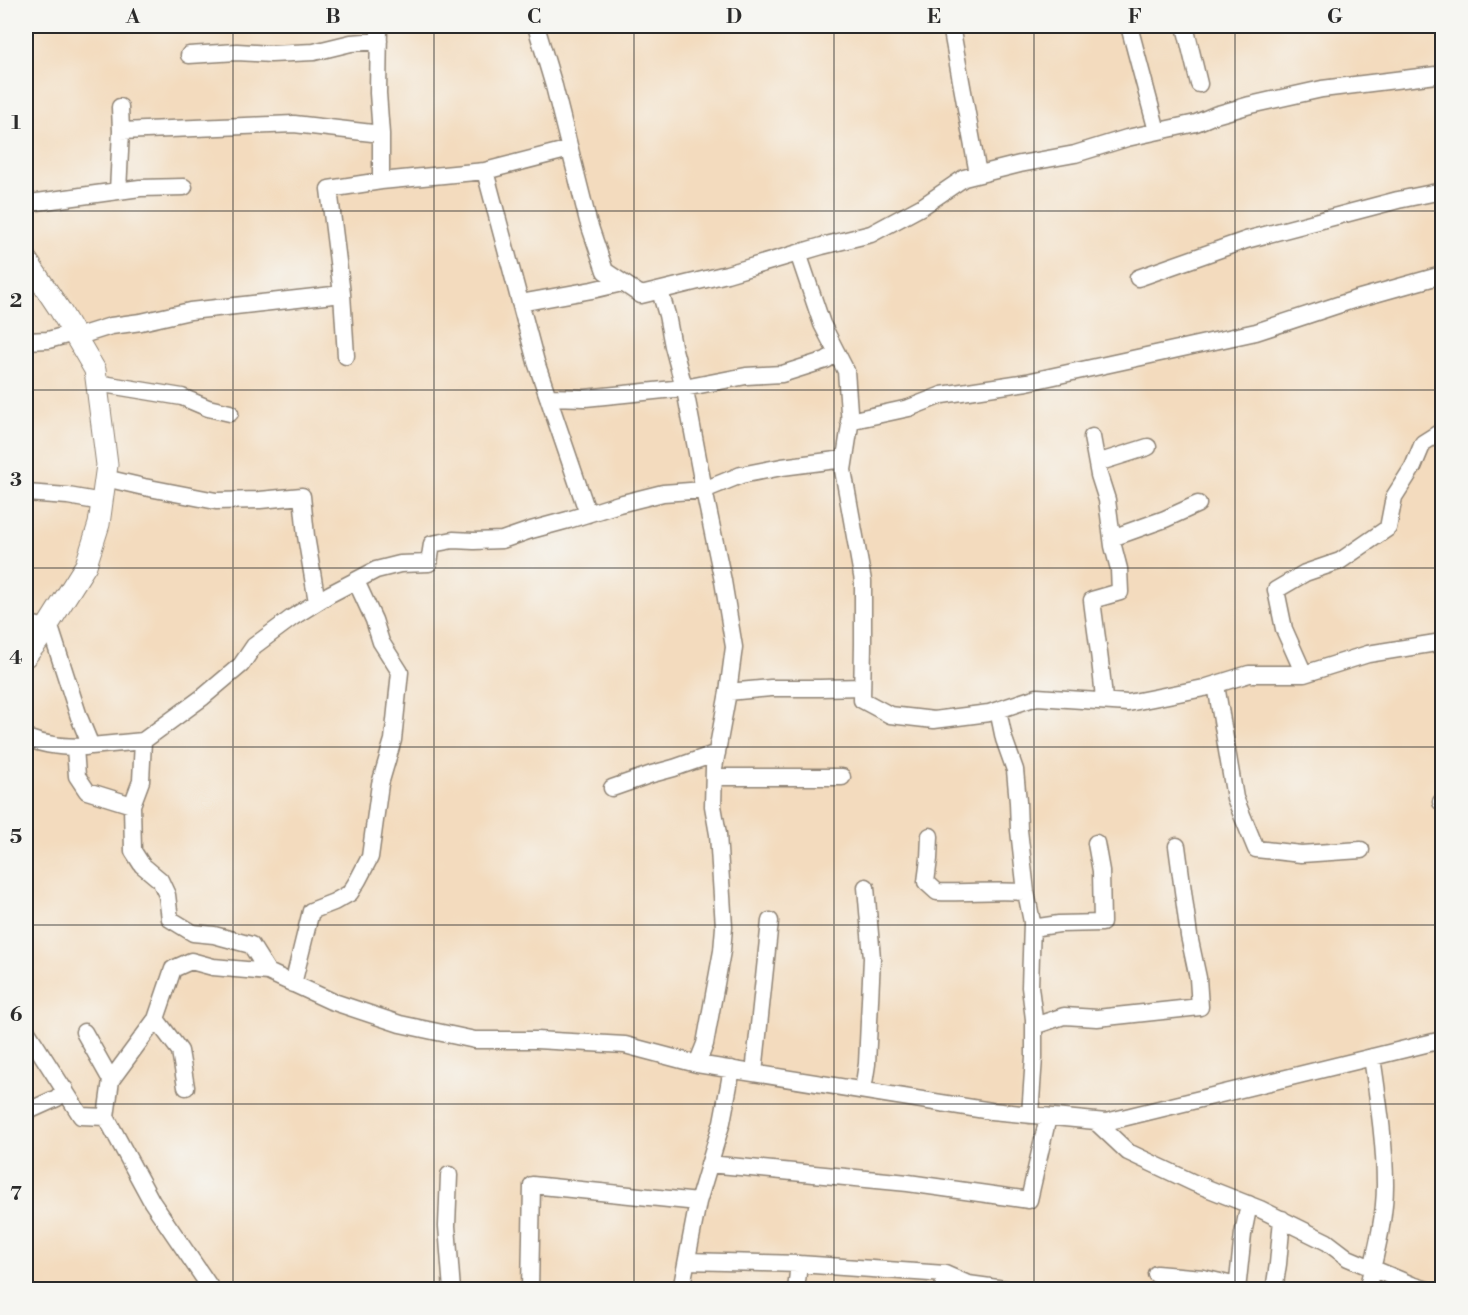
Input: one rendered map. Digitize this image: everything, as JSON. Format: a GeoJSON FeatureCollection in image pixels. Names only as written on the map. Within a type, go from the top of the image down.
{"type":"FeatureCollection","features":[{"type":"Feature","properties":{"kind":"street"},"geometry":{"type":"LineString","coordinates":[[536,26],[554,86],[588,221],[605,271],[641,296],[871,234],[923,206],[964,178],[978,174],[1075,154],[1127,138],[1196,123],[1250,105],[1322,89],[1443,75]]}},
{"type":"Feature","properties":{"kind":"street"},"geometry":{"type":"LineString","coordinates":[[951,26],[978,174]]}},
{"type":"Feature","properties":{"kind":"street"},"geometry":{"type":"LineString","coordinates":[[1129,26],[1157,132]]}},
{"type":"Feature","properties":{"kind":"street"},"geometry":{"type":"LineString","coordinates":[[1185,26],[1199,84]]}},
{"type":"Feature","properties":{"kind":"street"},"geometry":{"type":"LineString","coordinates":[[189,55],[237,52],[271,54],[314,52],[351,44],[379,33],[378,93],[381,181]]}},
{"type":"Feature","properties":{"kind":"street"},"geometry":{"type":"LineString","coordinates":[[118,191],[120,107]]}},
{"type":"Feature","properties":{"kind":"street"},"geometry":{"type":"LineString","coordinates":[[121,131],[294,124],[381,134]]}},
{"type":"Feature","properties":{"kind":"street"},"geometry":{"type":"LineString","coordinates":[[346,356],[342,294],[329,189],[381,181],[484,171],[570,150]]}},
{"type":"Feature","properties":{"kind":"street"},"geometry":{"type":"LineString","coordinates":[[484,171],[536,362],[588,514]]}},
{"type":"Feature","properties":{"kind":"street"},"geometry":{"type":"LineString","coordinates":[[26,205],[140,188],[184,188]]}},
{"type":"Feature","properties":{"kind":"street"},"geometry":{"type":"LineString","coordinates":[[1138,278],[1246,240],[1443,190]]}},
{"type":"Feature","properties":{"kind":"street"},"geometry":{"type":"LineString","coordinates":[[798,253],[822,324],[846,371],[849,421],[843,470],[863,580],[862,700],[890,715],[934,720],[989,713],[1037,697],[1128,703],[1204,688],[1249,674],[1304,674],[1368,654],[1443,642]]}},
{"type":"Feature","properties":{"kind":"street"},"geometry":{"type":"LineString","coordinates":[[26,259],[60,310],[95,370],[107,465],[99,524],[86,565],[48,626],[26,656]]}},
{"type":"Feature","properties":{"kind":"street"},"geometry":{"type":"LineString","coordinates":[[849,421],[909,408],[942,395],[1028,382],[1256,332],[1353,300],[1443,275]]}},
{"type":"Feature","properties":{"kind":"street"},"geometry":{"type":"LineString","coordinates":[[520,303],[622,283]]}},
{"type":"Feature","properties":{"kind":"street"},"geometry":{"type":"LineString","coordinates":[[660,291],[684,388],[734,646],[714,777],[713,806],[718,834],[723,916],[722,951],[705,1044],[697,1064]]}},
{"type":"Feature","properties":{"kind":"street"},"geometry":{"type":"LineString","coordinates":[[26,341],[75,335],[190,310],[342,294]]}},
{"type":"Feature","properties":{"kind":"street"},"geometry":{"type":"LineString","coordinates":[[548,397],[585,398],[684,388],[746,375],[782,374],[826,360],[837,353]]}},
{"type":"Feature","properties":{"kind":"street"},"geometry":{"type":"LineString","coordinates":[[97,383],[182,397],[208,408],[230,413]]}},
{"type":"Feature","properties":{"kind":"street"},"geometry":{"type":"LineString","coordinates":[[1304,674],[1284,629],[1276,590],[1305,573],[1340,561],[1388,528],[1394,497],[1413,467],[1423,443],[1443,431]]}},
{"type":"Feature","properties":{"kind":"street"},"geometry":{"type":"LineString","coordinates":[[1092,437],[1107,500],[1119,569],[1120,592],[1092,600],[1104,701]]}},
{"type":"Feature","properties":{"kind":"street"},"geometry":{"type":"LineString","coordinates":[[1097,463],[1148,447]]}},
{"type":"Feature","properties":{"kind":"street"},"geometry":{"type":"LineString","coordinates":[[26,738],[44,745],[83,747],[143,741],[242,665],[254,646],[293,617],[376,570],[400,564],[429,563],[432,544],[453,540],[474,542],[502,540],[618,504],[663,494],[704,490],[741,475],[782,466],[844,459]]}},
{"type":"Feature","properties":{"kind":"street"},"geometry":{"type":"LineString","coordinates":[[105,478],[216,501],[303,496],[306,536],[317,602]]}},
{"type":"Feature","properties":{"kind":"street"},"geometry":{"type":"LineString","coordinates":[[26,493],[68,496],[102,502]]}},
{"type":"Feature","properties":{"kind":"street"},"geometry":{"type":"LineString","coordinates":[[1112,538],[1165,519],[1198,504]]}},
{"type":"Feature","properties":{"kind":"street"},"geometry":{"type":"LineString","coordinates":[[293,984],[311,911],[350,893],[370,857],[380,784],[393,740],[400,672],[381,642],[374,620],[356,581]]}},
{"type":"Feature","properties":{"kind":"street"},"geometry":{"type":"LineString","coordinates":[[26,623],[48,626]]}},
{"type":"Feature","properties":{"kind":"street"},"geometry":{"type":"LineString","coordinates":[[48,626],[56,643],[79,717],[83,747],[77,776],[87,791],[132,805]]}},
{"type":"Feature","properties":{"kind":"street"},"geometry":{"type":"LineString","coordinates":[[1216,684],[1235,798],[1257,849],[1301,854],[1361,850]]}},
{"type":"Feature","properties":{"kind":"street"},"geometry":{"type":"LineString","coordinates":[[728,692],[771,688],[862,687]]}},
{"type":"Feature","properties":{"kind":"street"},"geometry":{"type":"LineString","coordinates":[[998,710],[1004,740],[1015,770],[1019,830],[1032,928],[1030,987],[1035,1018],[1030,1115]]}},
{"type":"Feature","properties":{"kind":"street"},"geometry":{"type":"LineString","coordinates":[[143,741],[141,781],[132,805],[133,851],[142,865],[160,880],[166,896],[170,919],[193,933],[214,935],[250,945],[268,972]]}},
{"type":"Feature","properties":{"kind":"street"},"geometry":{"type":"LineString","coordinates":[[612,788],[717,753]]}},
{"type":"Feature","properties":{"kind":"street"},"geometry":{"type":"LineString","coordinates":[[714,777],[842,777]]}},
{"type":"Feature","properties":{"kind":"street"},"geometry":{"type":"LineString","coordinates":[[930,836],[926,882],[937,892],[968,893],[1000,890],[1026,892]]}},
{"type":"Feature","properties":{"kind":"street"},"geometry":{"type":"LineString","coordinates":[[1032,928],[1059,924],[1102,923],[1101,871],[1096,843]]}},
{"type":"Feature","properties":{"kind":"street"},"geometry":{"type":"LineString","coordinates":[[1034,1026],[1064,1016],[1097,1018],[1200,1007],[1198,978],[1188,936],[1177,846]]}},
{"type":"Feature","properties":{"kind":"street"},"geometry":{"type":"LineString","coordinates":[[863,1090],[867,1064],[872,958],[866,888]]}},
{"type":"Feature","properties":{"kind":"street"},"geometry":{"type":"LineString","coordinates":[[753,1073],[770,921]]}},
{"type":"Feature","properties":{"kind":"street"},"geometry":{"type":"LineString","coordinates":[[212,1290],[153,1202],[105,1117],[111,1080],[156,1019],[173,969],[191,961],[213,967],[268,972],[331,1001],[400,1024],[475,1040],[537,1040],[625,1045],[697,1064],[753,1073],[991,1111],[1106,1122],[1443,1040]]}},
{"type":"Feature","properties":{"kind":"street"},"geometry":{"type":"LineString","coordinates":[[156,1019],[180,1051],[186,1086]]}},
{"type":"Feature","properties":{"kind":"street"},"geometry":{"type":"LineString","coordinates":[[26,1030],[81,1116],[105,1117]]}},
{"type":"Feature","properties":{"kind":"street"},"geometry":{"type":"LineString","coordinates":[[84,1032],[111,1080]]}},
{"type":"Feature","properties":{"kind":"street"},"geometry":{"type":"LineString","coordinates":[[1367,1290],[1383,1217],[1385,1186],[1378,1098],[1372,1057]]}},
{"type":"Feature","properties":{"kind":"street"},"geometry":{"type":"LineString","coordinates":[[681,1290],[698,1202],[722,1122],[732,1069]]}},
{"type":"Feature","properties":{"kind":"street"},"geometry":{"type":"LineString","coordinates":[[26,1112],[57,1098],[64,1089]]}},
{"type":"Feature","properties":{"kind":"street"},"geometry":{"type":"LineString","coordinates":[[709,1164],[908,1183],[1029,1200],[1048,1117]]}},
{"type":"Feature","properties":{"kind":"street"},"geometry":{"type":"LineString","coordinates":[[1095,1121],[1128,1152],[1194,1183],[1282,1219],[1327,1242],[1348,1258],[1428,1290]]}},
{"type":"Feature","properties":{"kind":"street"},"geometry":{"type":"LineString","coordinates":[[449,1175],[447,1226],[452,1290]]}},
{"type":"Feature","properties":{"kind":"street"},"geometry":{"type":"LineString","coordinates":[[530,1290],[532,1185],[698,1202]]}},
{"type":"Feature","properties":{"kind":"street"},"geometry":{"type":"LineString","coordinates":[[1156,1274],[1203,1278],[1237,1288],[1243,1234],[1250,1204]]}},
{"type":"Feature","properties":{"kind":"street"},"geometry":{"type":"LineString","coordinates":[[1274,1290],[1282,1219]]}},
{"type":"Feature","properties":{"kind":"street"},"geometry":{"type":"LineString","coordinates":[[687,1261],[799,1264],[1012,1290]]}},
{"type":"Feature","properties":{"kind":"street"},"geometry":{"type":"LineString","coordinates":[[796,1290],[799,1264]]}}]}
